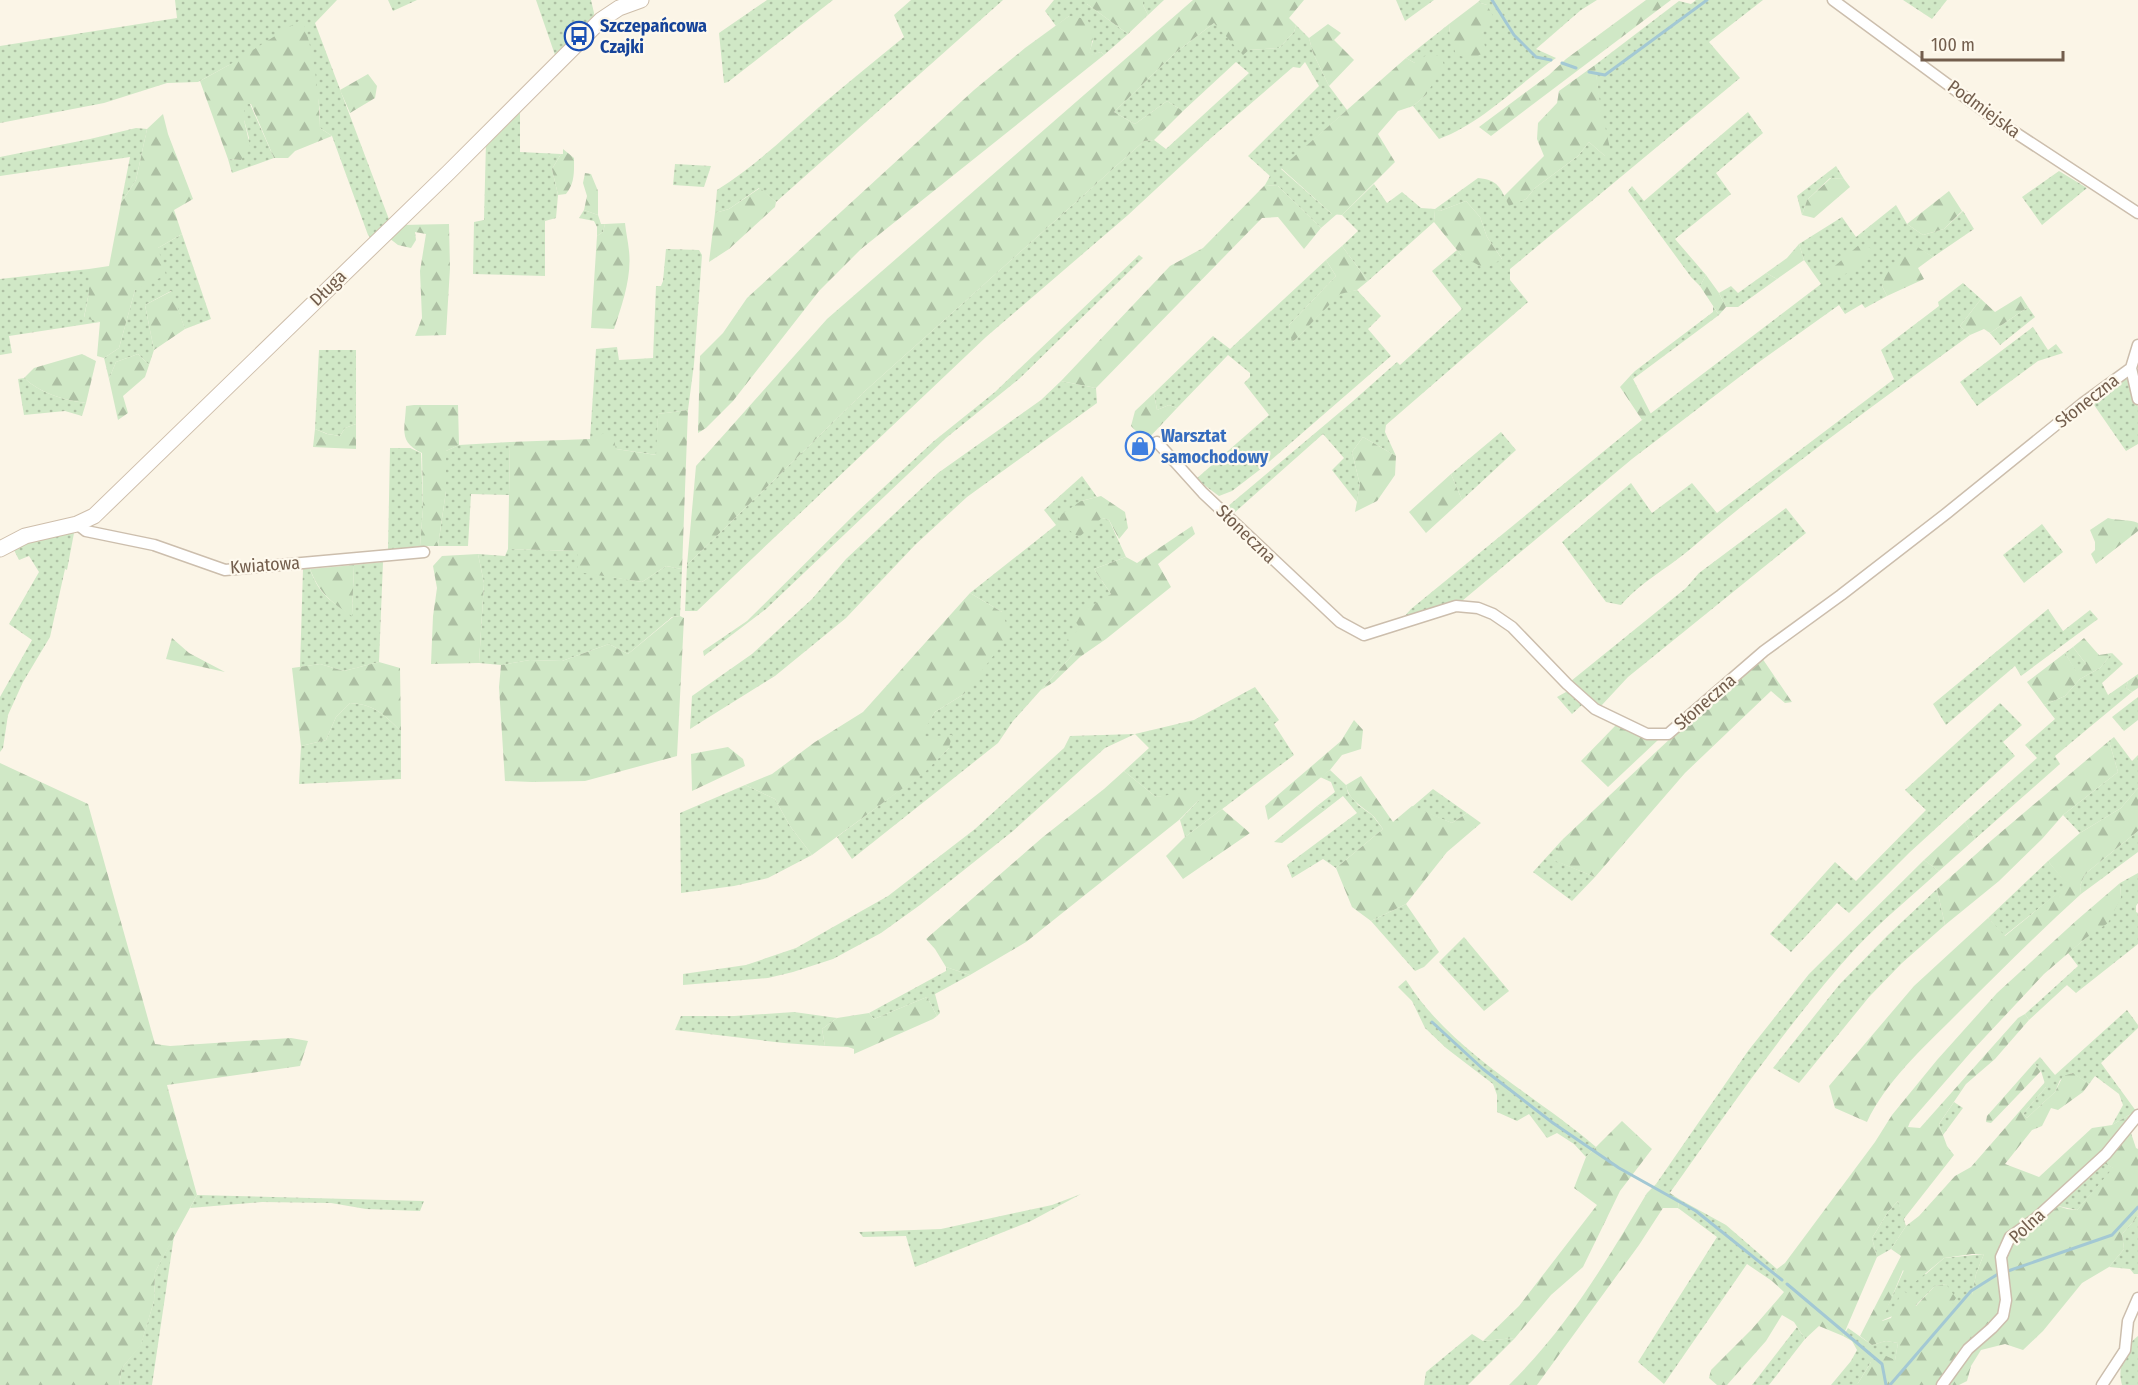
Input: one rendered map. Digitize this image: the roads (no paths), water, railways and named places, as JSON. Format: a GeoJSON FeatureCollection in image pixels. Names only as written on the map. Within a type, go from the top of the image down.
{"type":"FeatureCollection","features":[{"type":"Feature","properties":{"kind":"street","name":"Długa"},"geometry":{"type":"LineString","coordinates":[[0,549],[25,536],[77,524],[94,516],[449,172],[601,20],[619,8],[640,0]]}},
{"type":"Feature","properties":{"kind":"street","name":"Podmiejska"},"geometry":{"type":"LineString","coordinates":[[1833,0],[1996,120],[2138,213]]}},
{"type":"Feature","properties":{"kind":"street"},"geometry":{"type":"LineString","coordinates":[[2138,345],[2131,368],[2138,399]]}},
{"type":"Feature","properties":{"kind":"street","name":"Słoneczna"},"geometry":{"type":"LineString","coordinates":[[1157,442],[1203,493],[1340,622],[1364,635],[1456,606],[1478,608],[1493,614],[1512,627],[1567,684],[1595,708],[1647,734],[1668,734],[1764,651],[1896,552],[2083,403],[2131,368]]}},
{"type":"Feature","properties":{"kind":"street","name":"Kwiatowa"},"geometry":{"type":"LineString","coordinates":[[77,524],[86,531],[154,545],[225,570],[424,552]]}},
{"type":"Feature","properties":{"kind":"street","name":"Polna"},"geometry":{"type":"LineString","coordinates":[[1942,1385],[1968,1349],[2003,1316],[2006,1300],[2001,1257],[2010,1237],[2036,1219],[2106,1154],[2138,1115]]}},
{"type":"Feature","properties":{"kind":"street"},"geometry":{"type":"LineString","coordinates":[[2102,1385],[2125,1350],[2127,1321],[2138,1298]]}},
{"type":"Feature","properties":{"kind":"waterway"},"geometry":{"type":"LineString","coordinates":[[1492,0],[1514,35],[1536,57],[1551,60]]}},
{"type":"Feature","properties":{"kind":"waterway"},"geometry":{"type":"LineString","coordinates":[[1589,72],[1605,75],[1707,0]]}},
{"type":"Feature","properties":{"kind":"waterway"},"geometry":{"type":"LineString","coordinates":[[1562,63],[1576,68]]}},
{"type":"Feature","properties":{"kind":"waterway"},"geometry":{"type":"LineString","coordinates":[[1432,1022],[1483,1069],[1553,1123],[1619,1168],[1696,1211],[1782,1280]]}},
{"type":"Feature","properties":{"kind":"waterway"},"geometry":{"type":"LineString","coordinates":[[2008,1271],[2112,1235],[2138,1207]]}},
{"type":"Feature","properties":{"kind":"waterway"},"geometry":{"type":"LineString","coordinates":[[1890,1385],[1971,1291],[1998,1274]]}},
{"type":"Feature","properties":{"kind":"waterway"},"geometry":{"type":"LineString","coordinates":[[1787,1284],[1882,1364],[1886,1385]]}},
{"type":"Feature","properties":{"kind":"place","name":"Szczepańcowa Czajki"},"geometry":{"type":"Point","coordinates":[579,36]}},
{"type":"Feature","properties":{"kind":"place","name":"Warsztat samochodowy"},"geometry":{"type":"Point","coordinates":[1140,446]}}]}
